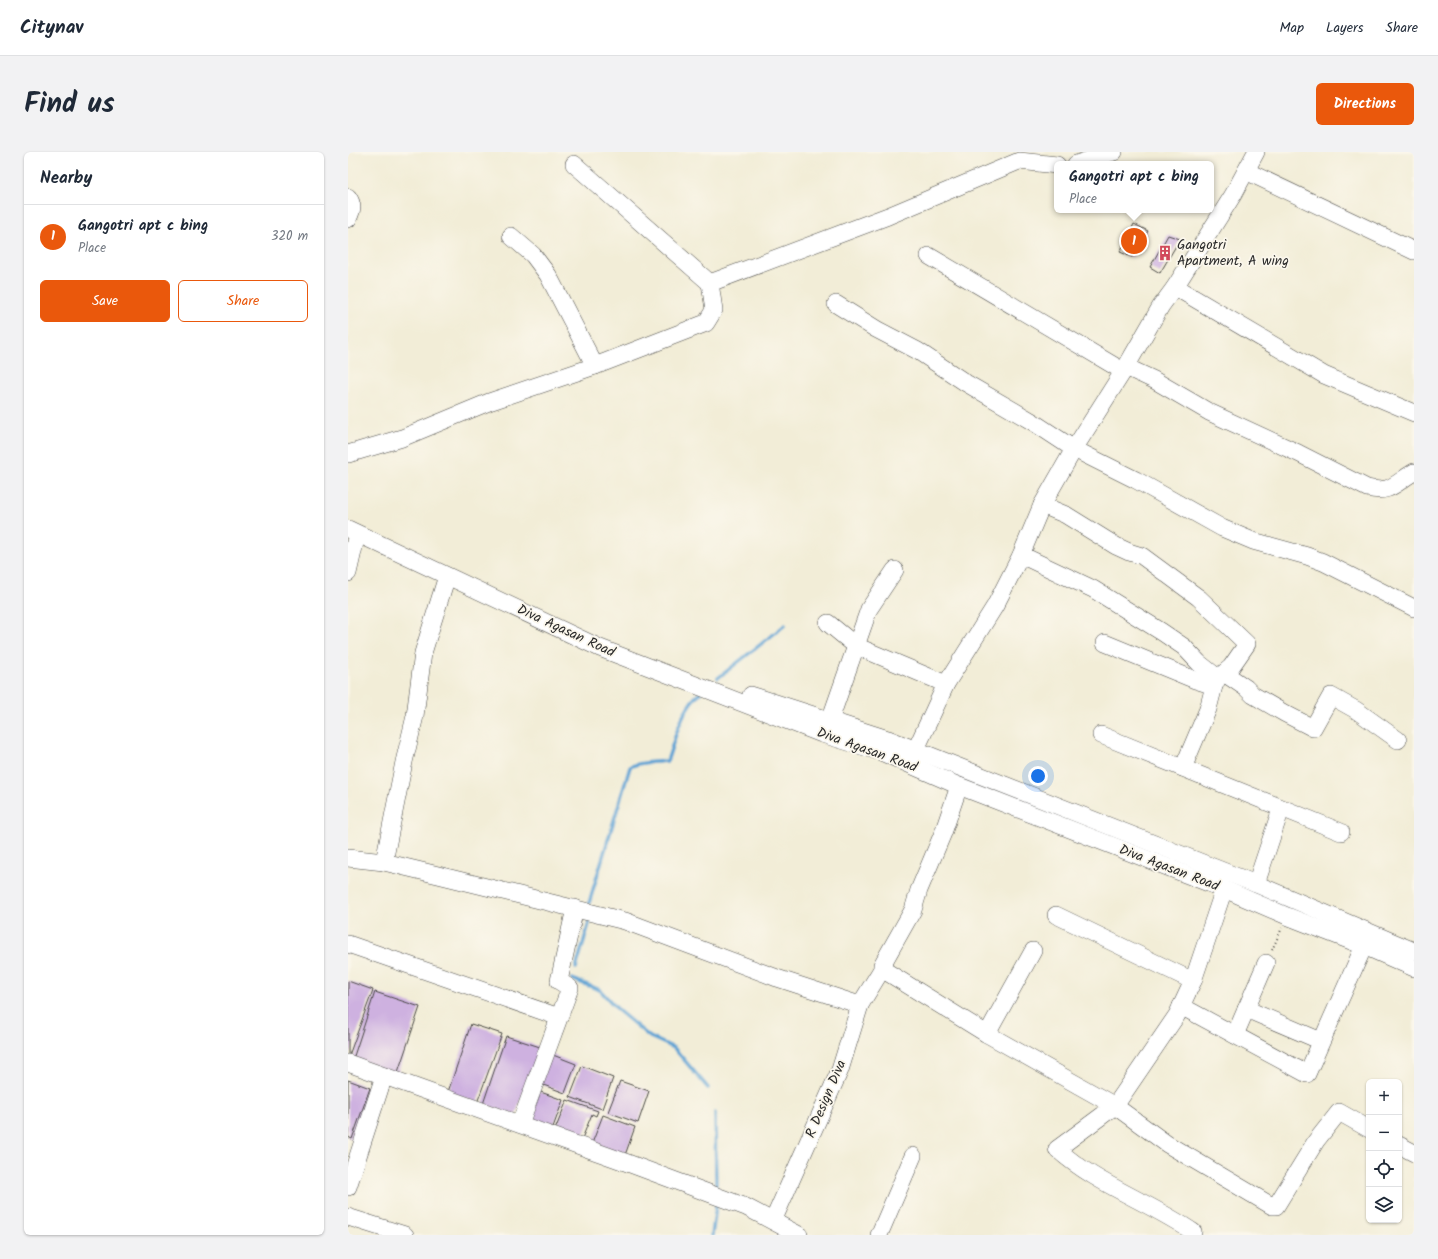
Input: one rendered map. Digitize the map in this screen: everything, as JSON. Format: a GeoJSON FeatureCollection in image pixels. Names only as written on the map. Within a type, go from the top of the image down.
{"type":"FeatureCollection","features":[{"type":"Feature","properties":{"kind":"street"},"geometry":{"type":"LineString","coordinates":[[1086,161],[1114,152]]}},
{"type":"Feature","properties":{"kind":"street"},"geometry":{"type":"LineString","coordinates":[[1256,152],[1232,195],[1175,287],[1161,306],[1125,369],[1074,449],[1042,505],[1021,555],[995,606],[946,684],[912,757],[1256,884],[1414,951]]}},
{"type":"Feature","properties":{"kind":"street"},"geometry":{"type":"LineString","coordinates":[[710,283],[888,216],[1019,161],[1054,165]]}},
{"type":"Feature","properties":{"kind":"street"},"geometry":{"type":"LineString","coordinates":[[348,454],[402,438],[489,402],[595,366],[706,323],[714,310],[710,283],[574,164]]}},
{"type":"Feature","properties":{"kind":"street"},"geometry":{"type":"LineString","coordinates":[[1246,171],[1414,251]]}},
{"type":"Feature","properties":{"kind":"street"},"geometry":{"type":"LineString","coordinates":[[348,197],[352,205],[348,218]]}},
{"type":"Feature","properties":{"kind":"street"},"geometry":{"type":"LineString","coordinates":[[511,236],[533,256],[548,275],[595,366]]}},
{"type":"Feature","properties":{"kind":"street"},"geometry":{"type":"LineString","coordinates":[[929,256],[1125,369],[1154,380],[1209,412],[1298,453],[1367,488],[1376,491],[1385,491],[1414,472]]}},
{"type":"Feature","properties":{"kind":"street"},"geometry":{"type":"LineString","coordinates":[[1175,287],[1324,375],[1414,413]]}},
{"type":"Feature","properties":{"kind":"street"},"geometry":{"type":"LineString","coordinates":[[836,304],[876,329],[918,351],[966,383],[1033,422],[1074,449],[1136,480],[1222,528],[1253,541],[1323,562],[1414,608]]}},
{"type":"Feature","properties":{"kind":"street"},"geometry":{"type":"LineString","coordinates":[[1042,505],[1066,515],[1116,546],[1142,556],[1198,598],[1247,644],[1231,667],[1219,679],[1183,768]]}},
{"type":"Feature","properties":{"kind":"street"},"geometry":{"type":"LineString","coordinates":[[348,519],[472,579],[630,650],[744,692],[826,727],[869,608],[895,570]]}},
{"type":"Feature","properties":{"kind":"street"},"geometry":{"type":"LineString","coordinates":[[348,573],[352,532]]}},
{"type":"Feature","properties":{"kind":"street","name":"Diva Agasan Road"},"geometry":{"type":"LineString","coordinates":[[352,532],[600,648],[826,727],[881,752],[912,757],[959,786],[1224,889],[1414,968]]}},
{"type":"Feature","properties":{"kind":"street"},"geometry":{"type":"LineString","coordinates":[[1021,555],[1093,590],[1157,628],[1184,647],[1199,663],[1219,679],[1246,688],[1284,713],[1313,728],[1331,696],[1356,710],[1398,740]]}},
{"type":"Feature","properties":{"kind":"street"},"geometry":{"type":"LineString","coordinates":[[384,862],[404,762],[415,716],[423,653],[447,576]]}},
{"type":"Feature","properties":{"kind":"street"},"geometry":{"type":"LineString","coordinates":[[828,622],[856,646],[946,684]]}},
{"type":"Feature","properties":{"kind":"street"},"geometry":{"type":"LineString","coordinates":[[1105,643],[1195,680],[1219,679]]}},
{"type":"Feature","properties":{"kind":"street"},"geometry":{"type":"LineString","coordinates":[[1101,735],[1341,832]]}},
{"type":"Feature","properties":{"kind":"street","name":"R Design Diva"},"geometry":{"type":"LineString","coordinates":[[773,1221],[840,1070],[860,1005],[882,969],[882,965],[913,910],[919,890],[943,834],[959,786]]}},
{"type":"Feature","properties":{"kind":"street"},"geometry":{"type":"LineString","coordinates":[[1256,884],[1281,809]]}},
{"type":"Feature","properties":{"kind":"street"},"geometry":{"type":"LineString","coordinates":[[348,858],[384,862],[625,921],[776,978],[860,1005]]}},
{"type":"Feature","properties":{"kind":"street"},"geometry":{"type":"LineString","coordinates":[[1192,1235],[1193,1232],[1176,1220],[1072,1163],[1057,1149],[1115,1106],[1176,1015],[1193,981],[1224,889]]}},
{"type":"Feature","properties":{"kind":"street"},"geometry":{"type":"LineString","coordinates":[[520,1124],[570,988],[558,981],[575,908]]}},
{"type":"Feature","properties":{"kind":"street"},"geometry":{"type":"LineString","coordinates":[[1056,915],[1193,981]]}},
{"type":"Feature","properties":{"kind":"street"},"geometry":{"type":"LineString","coordinates":[[348,944],[559,1017]]}},
{"type":"Feature","properties":{"kind":"street"},"geometry":{"type":"LineString","coordinates":[[1181,1006],[1307,1074],[1364,946]]}},
{"type":"Feature","properties":{"kind":"street"},"geometry":{"type":"LineString","coordinates":[[987,1034],[1033,951]]}},
{"type":"Feature","properties":{"kind":"street"},"geometry":{"type":"LineString","coordinates":[[1235,1035],[1266,962]]}},
{"type":"Feature","properties":{"kind":"street"},"geometry":{"type":"LineString","coordinates":[[882,969],[987,1034],[1115,1106],[1167,1144],[1267,1204],[1276,1206],[1316,1141],[1339,1112],[1366,1127]]}},
{"type":"Feature","properties":{"kind":"street"},"geometry":{"type":"LineString","coordinates":[[1246,1009],[1321,1041]]}},
{"type":"Feature","properties":{"kind":"street"},"geometry":{"type":"LineString","coordinates":[[348,1063],[746,1207],[800,1235]]}},
{"type":"Feature","properties":{"kind":"street"},"geometry":{"type":"LineString","coordinates":[[348,1187],[384,1076]]}},
{"type":"Feature","properties":{"kind":"street"},"geometry":{"type":"LineString","coordinates":[[1402,1147],[1414,1153]]}},
{"type":"Feature","properties":{"kind":"street"},"geometry":{"type":"LineString","coordinates":[[879,1235],[913,1156]]}},
{"type":"Feature","properties":{"kind":"street"},"geometry":{"type":"LineString","coordinates":[[348,1217],[405,1235]]}},
{"type":"Feature","properties":{"kind":"path"},"geometry":{"type":"LineString","coordinates":[[1266,962],[1287,916]]}},
{"type":"Feature","properties":{"kind":"building"},"geometry":{"type":"Polygon","coordinates":[[[1134,224],[1148,231],[1132,257],[1120,252],[1134,224]]]}},
{"type":"Feature","properties":{"kind":"building","name":"Gangotri Apartment, A wing"},"geometry":{"type":"Polygon","coordinates":[[[1168,235],[1180,239],[1160,273],[1150,267],[1168,235]]]}},
{"type":"Feature","properties":{"kind":"building"},"geometry":{"type":"Polygon","coordinates":[[[348,981],[373,990],[348,1058],[348,981]]]}},
{"type":"Feature","properties":{"kind":"building"},"geometry":{"type":"Polygon","coordinates":[[[375,992],[420,1007],[397,1075],[353,1059],[375,992]]]}},
{"type":"Feature","properties":{"kind":"building"},"geometry":{"type":"Polygon","coordinates":[[[471,1024],[502,1034],[477,1103],[448,1092],[471,1024]]]}},
{"type":"Feature","properties":{"kind":"building"},"geometry":{"type":"Polygon","coordinates":[[[506,1036],[540,1047],[515,1116],[483,1104],[506,1036]]]}},
{"type":"Feature","properties":{"kind":"building"},"geometry":{"type":"Polygon","coordinates":[[[548,1053],[576,1064],[565,1093],[538,1083],[548,1053]]]}},
{"type":"Feature","properties":{"kind":"building"},"geometry":{"type":"Polygon","coordinates":[[[582,1066],[613,1078],[602,1109],[570,1097],[582,1066]]]}},
{"type":"Feature","properties":{"kind":"building"},"geometry":{"type":"Polygon","coordinates":[[[348,1080],[370,1088],[352,1139],[348,1137],[348,1080]]]}},
{"type":"Feature","properties":{"kind":"building"},"geometry":{"type":"Polygon","coordinates":[[[620,1081],[649,1091],[638,1123],[608,1112],[620,1081]]]}},
{"type":"Feature","properties":{"kind":"building"},"geometry":{"type":"Polygon","coordinates":[[[535,1090],[563,1100],[552,1130],[525,1120],[535,1090]]]}},
{"type":"Feature","properties":{"kind":"building"},"geometry":{"type":"Polygon","coordinates":[[[567,1100],[598,1111],[596,1116],[592,1114],[581,1141],[555,1130],[567,1100]]]}},
{"type":"Feature","properties":{"kind":"building"},"geometry":{"type":"Polygon","coordinates":[[[603,1115],[635,1127],[624,1158],[591,1146],[603,1115]]]}},
{"type":"Feature","properties":{"kind":"waterway"},"geometry":{"type":"LineString","coordinates":[[718,678],[785,625]]}},
{"type":"Feature","properties":{"kind":"waterway"},"geometry":{"type":"LineString","coordinates":[[589,903],[630,767],[643,763],[667,761],[676,734],[688,706],[700,693]]}},
{"type":"Feature","properties":{"kind":"waterway"},"geometry":{"type":"LineString","coordinates":[[576,968],[590,920]]}},
{"type":"Feature","properties":{"kind":"waterway"},"geometry":{"type":"LineString","coordinates":[[572,979],[600,990],[620,1012],[650,1037],[674,1048],[708,1088]]}},
{"type":"Feature","properties":{"kind":"waterway"},"geometry":{"type":"LineString","coordinates":[[715,1113],[716,1185]]}},
{"type":"Feature","properties":{"kind":"waterway"},"geometry":{"type":"LineString","coordinates":[[712,1235],[716,1206]]}},
{"type":"Feature","properties":{"kind":"place","name":"Gangotri apt c bing"},"geometry":{"type":"Point","coordinates":[1134,241]}},
{"type":"Feature","properties":{"kind":"place","name":"Gangotri Apartment, A wing"},"geometry":{"type":"Point","coordinates":[1165,253]}}]}
